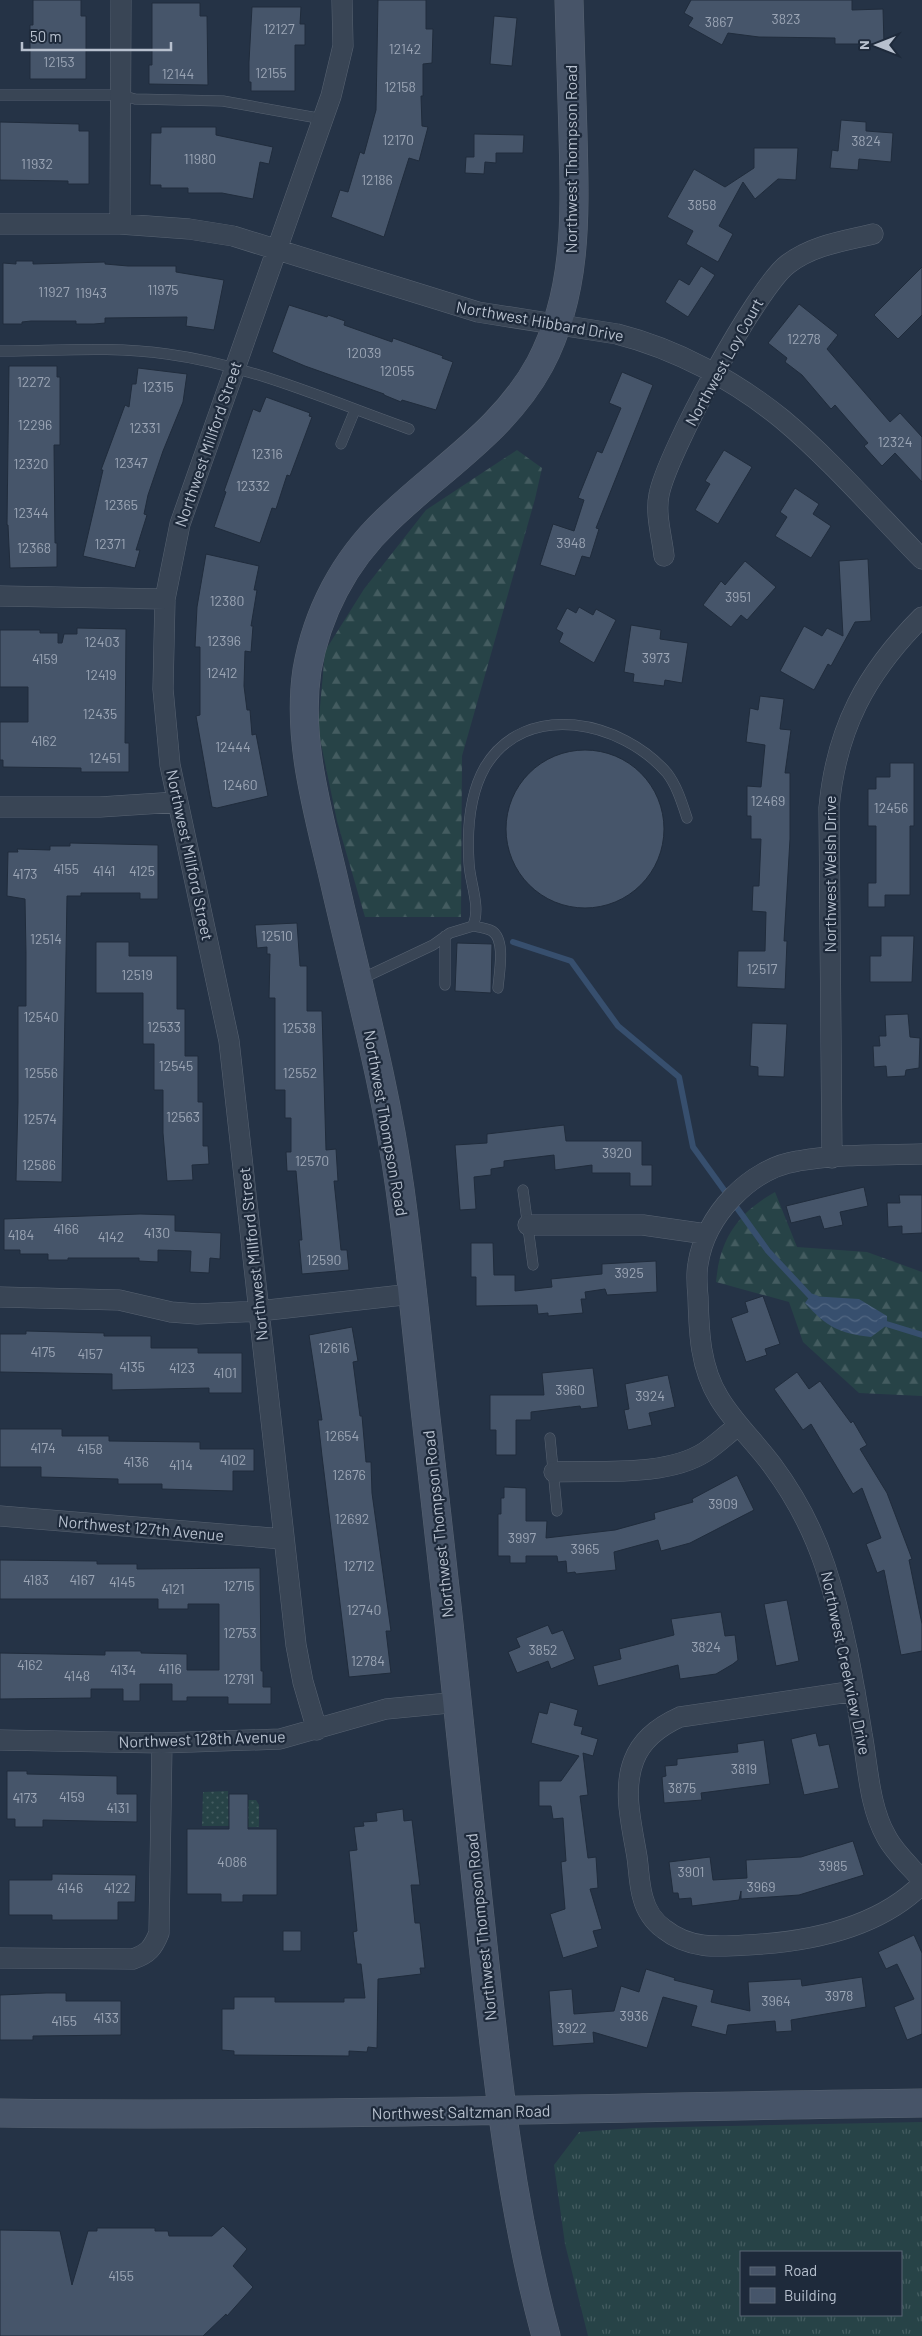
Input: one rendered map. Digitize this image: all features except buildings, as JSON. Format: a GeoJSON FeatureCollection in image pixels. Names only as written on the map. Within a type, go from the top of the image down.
{"type":"FeatureCollection","features":[{"type":"Feature","properties":{"kind":"street"},"geometry":{"type":"LineString","coordinates":[[120,0],[120,224]]}},
{"type":"Feature","properties":{"kind":"street","name":"Northwest Millford Street"},"geometry":{"type":"LineString","coordinates":[[317,1730],[303,1682],[296,1645],[229,1041],[177,802],[165,724],[163,689],[165,598],[180,524],[276,248],[324,119],[343,46],[342,0]]}},
{"type":"Feature","properties":{"kind":"street","name":"Northwest Thompson Road"},"geometry":{"type":"LineString","coordinates":[[546,2336],[526,2255],[496,2064],[459,1702],[400,1188],[383,1084],[309,766],[305,729],[306,682],[312,641],[326,603],[349,563],[380,526],[484,437],[506,412],[529,383],[556,324],[567,288],[574,229],[569,0]]}},
{"type":"Feature","properties":{"kind":"street","name":"Northwest Hibbard Drive"},"geometry":{"type":"LineString","coordinates":[[0,224],[120,224],[189,229],[232,236],[276,248],[478,312],[639,339],[683,357],[716,374],[764,405],[799,434],[922,559]]}},
{"type":"Feature","properties":{"kind":"street","name":"Northwest Loy Court"},"geometry":{"type":"LineString","coordinates":[[664,556],[659,496],[671,458],[759,299],[787,265],[804,253],[824,245],[873,234]]}},
{"type":"Feature","properties":{"kind":"street"},"geometry":{"type":"LineString","coordinates":[[0,596],[165,598]]}},
{"type":"Feature","properties":{"kind":"street","name":"Northwest Welsh Drive"},"geometry":{"type":"LineString","coordinates":[[832,1158],[829,808],[831,780],[839,745],[860,696],[889,653],[922,617]]}},
{"type":"Feature","properties":{"kind":"street"},"geometry":{"type":"LineString","coordinates":[[0,807],[100,807],[177,802]]}},
{"type":"Feature","properties":{"kind":"street","name":"Northwest Creekview Drive"},"geometry":{"type":"LineString","coordinates":[[922,1154],[797,1161],[773,1168],[737,1193],[719,1212],[706,1234],[698,1263],[699,1341],[706,1371],[718,1397],[738,1426],[772,1465],[794,1497],[811,1529],[834,1596],[855,1692],[878,1816],[886,1836],[922,1880]]}},
{"type":"Feature","properties":{"kind":"street"},"geometry":{"type":"LineString","coordinates":[[528,1225],[643,1225],[706,1234]]}},
{"type":"Feature","properties":{"kind":"street"},"geometry":{"type":"LineString","coordinates":[[0,1297],[119,1300],[171,1312],[197,1314],[259,1311],[412,1294]]}},
{"type":"Feature","properties":{"kind":"street"},"geometry":{"type":"LineString","coordinates":[[554,1472],[652,1469],[678,1464],[704,1452],[738,1426]]}},
{"type":"Feature","properties":{"kind":"street","name":"Northwest 127th Avenue"},"geometry":{"type":"LineString","coordinates":[[0,1516],[283,1539]]}},
{"type":"Feature","properties":{"kind":"street"},"geometry":{"type":"LineString","coordinates":[[855,1692],[680,1717],[662,1725],[647,1738],[634,1758],[629,1775],[628,1798],[643,1899],[651,1916],[663,1929],[677,1938],[710,1947],[786,1943],[838,1931],[884,1912],[911,1895],[922,1884]]}},
{"type":"Feature","properties":{"kind":"street","name":"Northwest 128th Avenue"},"geometry":{"type":"LineString","coordinates":[[0,1740],[162,1743],[280,1739],[386,1709],[459,1702]]}},
{"type":"Feature","properties":{"kind":"street"},"geometry":{"type":"LineString","coordinates":[[0,1958],[133,1959],[147,1954],[154,1946],[159,1933],[162,1743]]}},
{"type":"Feature","properties":{"kind":"street","name":"Northwest Saltzman Road"},"geometry":{"type":"LineString","coordinates":[[0,2113],[152,2115],[504,2112],[922,2103]]}},
{"type":"Feature","properties":{"kind":"lane"},"geometry":{"type":"LineString","coordinates":[[0,95],[120,95],[135,100],[216,100],[324,119]]}},
{"type":"Feature","properties":{"kind":"lane"},"geometry":{"type":"LineString","coordinates":[[0,351],[156,352],[192,358],[234,368],[409,429]]}},
{"type":"Feature","properties":{"kind":"lane"},"geometry":{"type":"LineString","coordinates":[[341,444],[355,410]]}},
{"type":"Feature","properties":{"kind":"lane"},"geometry":{"type":"LineString","coordinates":[[473,926],[477,917],[469,864],[473,796],[485,768],[502,746],[522,731],[542,726],[587,726],[625,742],[647,754],[668,775],[681,799],[687,818]]}},
{"type":"Feature","properties":{"kind":"lane"},"geometry":{"type":"LineString","coordinates":[[358,980],[433,945],[445,936],[473,926],[490,929],[497,935],[500,943],[498,988]]}},
{"type":"Feature","properties":{"kind":"lane"},"geometry":{"type":"LineString","coordinates":[[445,936],[445,985]]}},
{"type":"Feature","properties":{"kind":"lane"},"geometry":{"type":"LineString","coordinates":[[523,1190],[533,1265]]}},
{"type":"Feature","properties":{"kind":"lane"},"geometry":{"type":"LineString","coordinates":[[550,1438],[558,1511]]}},
{"type":"Feature","properties":{"kind":"green space"},"geometry":{"type":"Polygon","coordinates":[[[517,450],[542,468],[535,499],[462,756],[461,917],[365,917],[337,821],[318,729],[325,651],[364,589],[426,510],[517,450]]]}},
{"type":"Feature","properties":{"kind":"green space"},"geometry":{"type":"Polygon","coordinates":[[[775,1192],[797,1247],[867,1252],[922,1272],[922,1396],[859,1393],[803,1342],[789,1302],[716,1282],[722,1252],[733,1228],[751,1209],[775,1192]]]}},
{"type":"Feature","properties":{"kind":"green space"},"geometry":{"type":"Polygon","coordinates":[[[228,1791],[229,1826],[202,1826],[203,1792],[228,1791]]]}},
{"type":"Feature","properties":{"kind":"green space"},"geometry":{"type":"Polygon","coordinates":[[[248,1800],[256,1800],[259,1805],[259,1827],[239,1827],[248,1800]]]}},
{"type":"Feature","properties":{"kind":"green space"},"geometry":{"type":"Polygon","coordinates":[[[922,2122],[922,2336],[588,2336],[565,2244],[554,2165],[579,2132],[635,2128],[922,2122]]]}},
{"type":"Feature","properties":{"kind":"water"},"geometry":{"type":"Polygon","coordinates":[[[810,1296],[859,1299],[887,1316],[887,1325],[871,1337],[841,1331],[820,1318],[805,1303],[810,1296]]]}},
{"type":"Feature","properties":{"kind":"waterway"},"geometry":{"type":"LineString","coordinates":[[513,942],[571,961],[618,1026],[679,1077],[693,1147],[768,1251],[810,1296],[816,1298]]}},
{"type":"Feature","properties":{"kind":"waterway"},"geometry":{"type":"LineString","coordinates":[[880,1322],[922,1335]]}}]}
